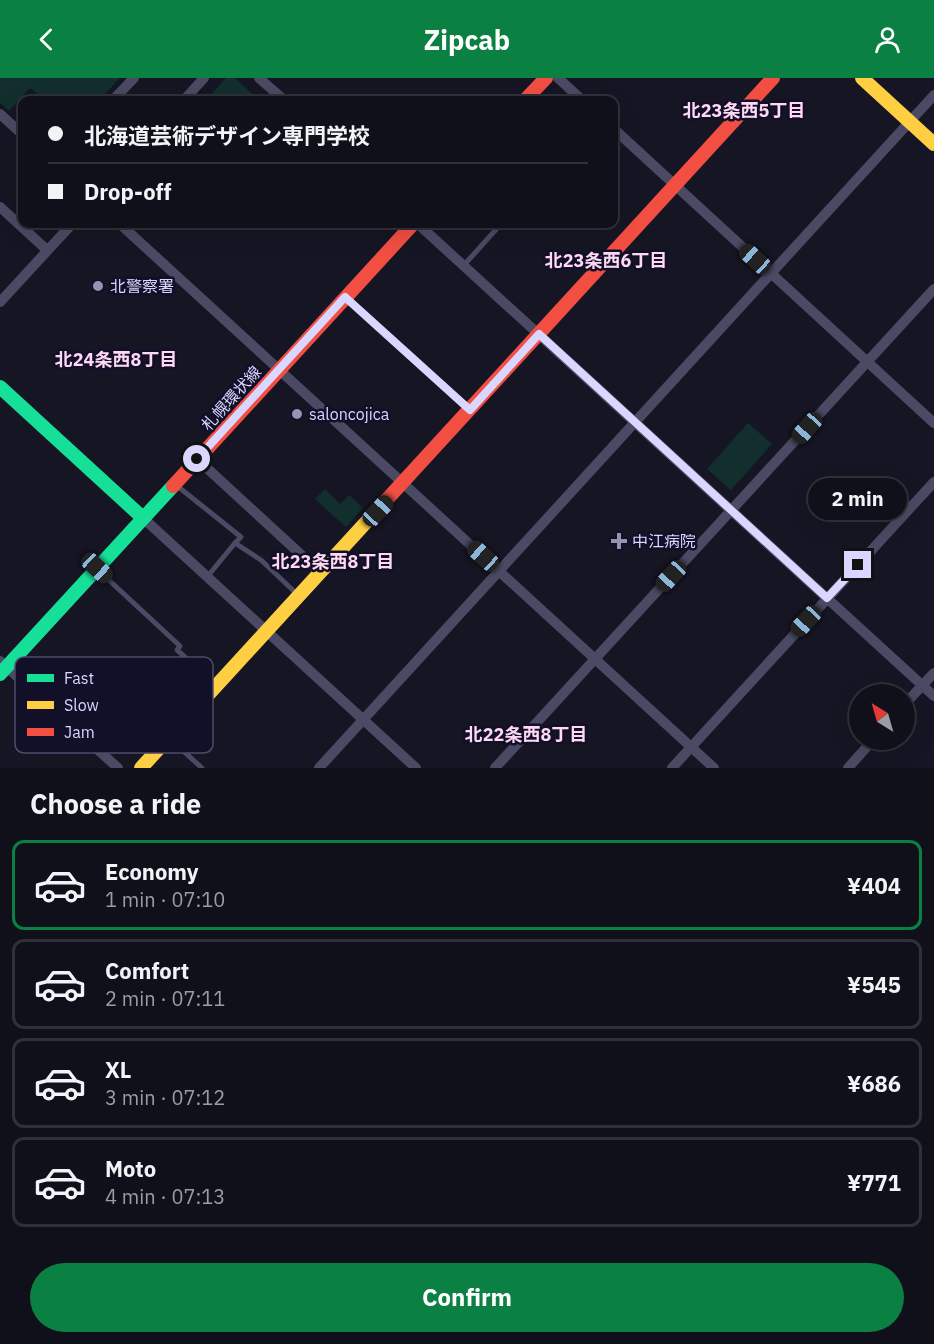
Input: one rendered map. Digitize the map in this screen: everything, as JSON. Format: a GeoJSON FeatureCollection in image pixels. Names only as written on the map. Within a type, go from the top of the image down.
{"type":"FeatureCollection","features":[{"type":"Feature","properties":{"kind":"street"},"geometry":{"type":"LineString","coordinates":[[117,96],[134,78]]}},
{"type":"Feature","properties":{"kind":"street"},"geometry":{"type":"LineString","coordinates":[[188,96],[204,78]]}},
{"type":"Feature","properties":{"kind":"street"},"geometry":{"type":"LineString","coordinates":[[259,78],[279,96]]}},
{"type":"Feature","properties":{"kind":"street"},"geometry":{"type":"LineString","coordinates":[[529,96],[546,78]]}},
{"type":"Feature","properties":{"kind":"street"},"geometry":{"type":"LineString","coordinates":[[558,78],[578,96]]}},
{"type":"Feature","properties":{"kind":"street"},"geometry":{"type":"LineString","coordinates":[[213,691],[773,78]]}},
{"type":"Feature","properties":{"kind":"street"},"geometry":{"type":"LineString","coordinates":[[862,78],[934,144]]}},
{"type":"Feature","properties":{"kind":"street"},"geometry":{"type":"LineString","coordinates":[[319,768],[934,95]]}},
{"type":"Feature","properties":{"kind":"street"},"geometry":{"type":"LineString","coordinates":[[0,114],[18,130]]}},
{"type":"Feature","properties":{"kind":"street"},"geometry":{"type":"LineString","coordinates":[[618,133],[934,423]]}},
{"type":"Feature","properties":{"kind":"street"},"geometry":{"type":"LineString","coordinates":[[0,207],[18,223]]}},
{"type":"Feature","properties":{"kind":"street"},"geometry":{"type":"LineString","coordinates":[[23,228],[47,250]]}},
{"type":"Feature","properties":{"kind":"street"},"geometry":{"type":"LineString","coordinates":[[1,298],[68,228]]}},
{"type":"Feature","properties":{"kind":"street"},"geometry":{"type":"LineString","coordinates":[[124,228],[714,768]]}},
{"type":"Feature","properties":{"kind":"street","name":"札幌環状線"},"geometry":{"type":"LineString","coordinates":[[2,667],[97,568],[409,228]]}},
{"type":"Feature","properties":{"kind":"street"},"geometry":{"type":"LineString","coordinates":[[422,228],[934,696]]}},
{"type":"Feature","properties":{"kind":"street"},"geometry":{"type":"LineString","coordinates":[[495,768],[934,289]]}},
{"type":"Feature","properties":{"kind":"street"},"geometry":{"type":"LineString","coordinates":[[0,387],[416,768]]}},
{"type":"Feature","properties":{"kind":"street"},"geometry":{"type":"LineString","coordinates":[[197,459],[321,573]]}},
{"type":"Feature","properties":{"kind":"street"},"geometry":{"type":"LineString","coordinates":[[672,768],[934,482]]}},
{"type":"Feature","properties":{"kind":"street"},"geometry":{"type":"LineString","coordinates":[[2,667],[15,678]]}},
{"type":"Feature","properties":{"kind":"street"},"geometry":{"type":"LineString","coordinates":[[915,693],[934,673]]}},
{"type":"Feature","properties":{"kind":"street"},"geometry":{"type":"LineString","coordinates":[[848,768],[864,750]]}},
{"type":"Feature","properties":{"kind":"street"},"geometry":{"type":"LineString","coordinates":[[101,753],[118,768]]}},
{"type":"Feature","properties":{"kind":"street"},"geometry":{"type":"LineString","coordinates":[[141,768],[155,753]]}},
{"type":"Feature","properties":{"kind":"lane"},"geometry":{"type":"LineString","coordinates":[[464,265],[497,228]]}},
{"type":"Feature","properties":{"kind":"lane"},"geometry":{"type":"LineString","coordinates":[[345,297],[470,410]]}},
{"type":"Feature","properties":{"kind":"lane"},"geometry":{"type":"LineString","coordinates":[[174,484],[241,537],[207,577]]}},
{"type":"Feature","properties":{"kind":"lane"},"geometry":{"type":"LineString","coordinates":[[235,543],[261,560],[299,596]]}},
{"type":"Feature","properties":{"kind":"lane"},"geometry":{"type":"LineString","coordinates":[[97,568],[180,646],[177,650],[184,657]]}},
{"type":"Feature","properties":{"kind":"lane"},"geometry":{"type":"LineString","coordinates":[[186,753],[202,768]]}},
{"type":"Feature","properties":{"kind":"green space"},"geometry":{"type":"Polygon","coordinates":[[[0,78],[120,78],[103,96],[40,96],[30,88],[23,96],[18,96],[18,101],[9,111],[0,103],[0,78]]]}},
{"type":"Feature","properties":{"kind":"green space"},"geometry":{"type":"Polygon","coordinates":[[[226,78],[235,78],[255,96],[210,96],[226,78]]]}},
{"type":"Feature","properties":{"kind":"green space"},"geometry":{"type":"Polygon","coordinates":[[[748,423],[772,444],[731,490],[707,469],[748,423]]]}},
{"type":"Feature","properties":{"kind":"green space"},"geometry":{"type":"Polygon","coordinates":[[[325,489],[340,504],[349,495],[363,508],[346,527],[315,499],[325,489]]]}},
{"type":"Feature","properties":{"kind":"traffic: fast"},"geometry":{"type":"LineString","coordinates":[[0,387],[143,518]]}},
{"type":"Feature","properties":{"kind":"traffic: fast"},"geometry":{"type":"LineString","coordinates":[[16,657],[173,486]]}},
{"type":"Feature","properties":{"kind":"traffic: fast"},"geometry":{"type":"LineString","coordinates":[[0,674],[15,658]]}},
{"type":"Feature","properties":{"kind":"traffic: slow"},"geometry":{"type":"LineString","coordinates":[[862,78],[934,144]]}},
{"type":"Feature","properties":{"kind":"traffic: slow"},"geometry":{"type":"LineString","coordinates":[[213,689],[380,507]]}},
{"type":"Feature","properties":{"kind":"traffic: slow"},"geometry":{"type":"LineString","coordinates":[[141,768],[155,753]]}},
{"type":"Feature","properties":{"kind":"traffic: jam"},"geometry":{"type":"LineString","coordinates":[[529,96],[546,78]]}},
{"type":"Feature","properties":{"kind":"traffic: jam"},"geometry":{"type":"LineString","coordinates":[[380,507],[773,78]]}},
{"type":"Feature","properties":{"kind":"traffic: jam"},"geometry":{"type":"LineString","coordinates":[[173,486],[409,228]]}},
{"type":"Feature","properties":{"kind":"place","name":"北警察署"},"geometry":{"type":"Point","coordinates":[98,286]}},
{"type":"Feature","properties":{"kind":"place","name":"saloncojica"},"geometry":{"type":"Point","coordinates":[297,414]}},
{"type":"Feature","properties":{"kind":"place","name":"中江病院"},"geometry":{"type":"Point","coordinates":[619,541]}},
{"type":"Feature","properties":{"kind":"district","name":"北23条西5丁目"},"geometry":{"type":"Point","coordinates":[744,110]}},
{"type":"Feature","properties":{"kind":"district","name":"北23条西6丁目"},"geometry":{"type":"Point","coordinates":[606,260]}},
{"type":"Feature","properties":{"kind":"district","name":"北24条西8丁目"},"geometry":{"type":"Point","coordinates":[116,359]}},
{"type":"Feature","properties":{"kind":"district","name":"北23条西8丁目"},"geometry":{"type":"Point","coordinates":[333,561]}},
{"type":"Feature","properties":{"kind":"district","name":"北22条西8丁目"},"geometry":{"type":"Point","coordinates":[526,734]}},
{"type":"Feature","properties":{"kind":"route"},"geometry":{"type":"LineString","coordinates":[[197,459],[345,297],[470,410],[539,334],[827,598],[858,565]]}}]}
